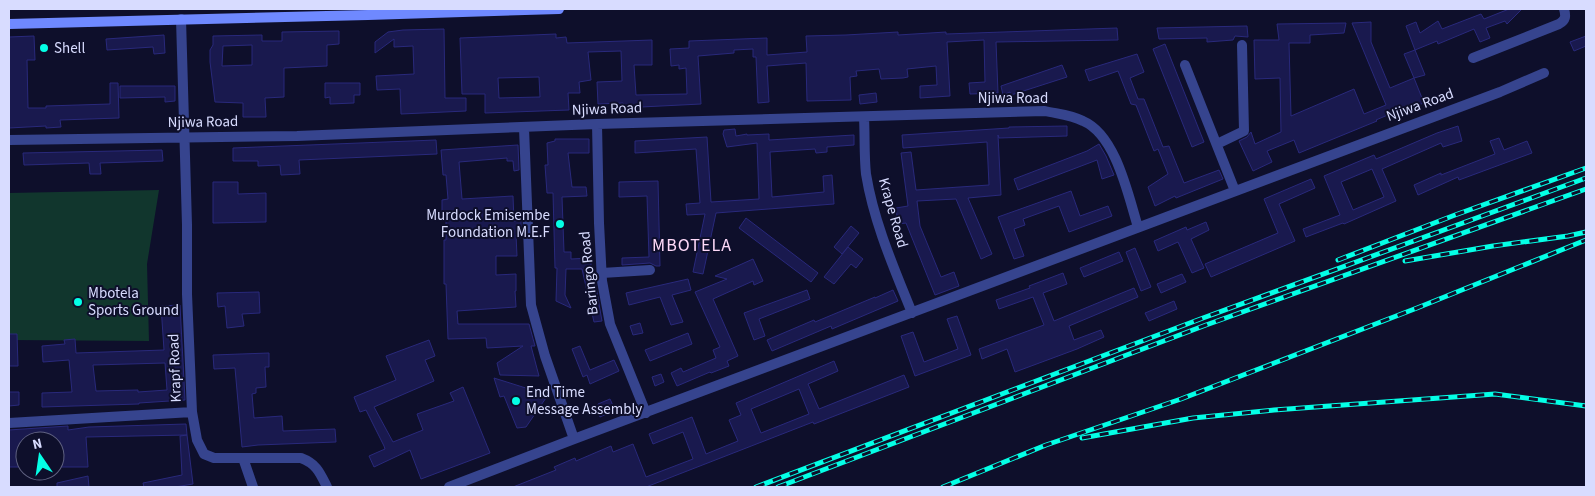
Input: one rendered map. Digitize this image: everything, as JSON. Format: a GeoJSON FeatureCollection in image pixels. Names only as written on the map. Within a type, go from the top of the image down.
{"type":"FeatureCollection","features":[{"type":"Feature","properties":{"kind":"main road"},"geometry":{"type":"LineString","coordinates":[[9,24],[559,9]]}},
{"type":"Feature","properties":{"kind":"street"},"geometry":{"type":"LineString","coordinates":[[1473,58],[1559,24],[1566,17],[1564,9]]}},
{"type":"Feature","properties":{"kind":"street","name":"Krapf Road"},"geometry":{"type":"LineString","coordinates":[[182,19],[187,294],[192,412],[197,440],[204,454],[214,458],[301,458],[314,464],[327,487]]}},
{"type":"Feature","properties":{"kind":"street"},"geometry":{"type":"LineString","coordinates":[[1216,144],[1244,131],[1242,44]]}},
{"type":"Feature","properties":{"kind":"street"},"geometry":{"type":"LineString","coordinates":[[1185,65],[1235,191]]}},
{"type":"Feature","properties":{"kind":"street","name":"Njiwa Road"},"geometry":{"type":"LineString","coordinates":[[449,487],[1500,92],[1544,73]]}},
{"type":"Feature","properties":{"kind":"street","name":"Njiwa Road"},"geometry":{"type":"LineString","coordinates":[[9,140],[297,136],[597,124],[1045,111],[1082,120],[1094,127],[1119,164],[1138,227]]}},
{"type":"Feature","properties":{"kind":"street","name":"Krape Road"},"geometry":{"type":"LineString","coordinates":[[864,117],[866,173],[875,213],[889,257],[912,313]]}},
{"type":"Feature","properties":{"kind":"street","name":"Baringo Road"},"geometry":{"type":"LineString","coordinates":[[597,124],[602,273],[610,324],[646,412]]}},
{"type":"Feature","properties":{"kind":"street"},"geometry":{"type":"LineString","coordinates":[[524,128],[531,305],[545,356],[574,439]]}},
{"type":"Feature","properties":{"kind":"street"},"geometry":{"type":"LineString","coordinates":[[602,273],[650,270]]}},
{"type":"Feature","properties":{"kind":"street"},"geometry":{"type":"LineString","coordinates":[[9,422],[192,412]]}},
{"type":"Feature","properties":{"kind":"street"},"geometry":{"type":"LineString","coordinates":[[243,458],[253,487]]}},
{"type":"Feature","properties":{"kind":"green space","name":"Mbotela Sports Ground"},"geometry":{"type":"Polygon","coordinates":[[[159,190],[147,264],[149,341],[9,340],[9,193],[159,190]]]}},
{"type":"Feature","properties":{"kind":"building"},"geometry":{"type":"Polygon","coordinates":[[[1509,9],[1522,9],[1507,24],[1505,21],[1486,28],[1490,38],[1480,42],[1474,29],[1438,44],[1437,41],[1415,50],[1406,26],[1416,22],[1420,33],[1438,21],[1442,29],[1481,14],[1484,19],[1509,9]]]}},
{"type":"Feature","properties":{"kind":"building"},"geometry":{"type":"Polygon","coordinates":[[[1371,22],[1371,42],[1390,88],[1414,78],[1424,103],[1412,107],[1411,105],[1299,153],[1294,140],[1267,151],[1272,162],[1253,171],[1239,141],[1247,137],[1251,132],[1255,144],[1281,132],[1280,78],[1255,79],[1254,40],[1279,40],[1277,24],[1346,23],[1344,33],[1310,35],[1310,43],[1289,43],[1291,116],[1354,89],[1364,114],[1386,105],[1352,23],[1371,22]]]}},
{"type":"Feature","properties":{"kind":"building"},"geometry":{"type":"Polygon","coordinates":[[[1247,26],[1248,37],[1235,36],[1233,40],[1207,42],[1207,38],[1159,39],[1157,28],[1247,26]]]}},
{"type":"Feature","properties":{"kind":"building"},"geometry":{"type":"Polygon","coordinates":[[[1117,28],[1118,40],[996,42],[998,93],[970,94],[969,83],[985,82],[984,40],[947,42],[950,96],[920,98],[920,86],[937,85],[936,66],[907,69],[908,77],[903,78],[881,79],[879,69],[856,71],[857,76],[850,77],[851,100],[807,101],[806,63],[767,66],[769,102],[758,103],[756,57],[753,57],[753,49],[734,50],[734,53],[698,56],[701,104],[641,107],[641,105],[624,106],[623,103],[598,104],[597,82],[622,81],[621,51],[588,52],[591,80],[579,82],[580,93],[568,93],[569,110],[485,113],[485,94],[462,94],[460,38],[556,34],[556,38],[566,37],[567,43],[652,40],[652,65],[634,65],[636,95],[687,94],[686,68],[679,69],[679,65],[671,66],[670,49],[689,48],[689,41],[767,38],[767,55],[807,52],[806,36],[898,32],[898,35],[946,32],[946,34],[1117,28]],[[539,77],[498,78],[499,98],[540,97],[539,77]]]}},
{"type":"Feature","properties":{"kind":"building"},"geometry":{"type":"Polygon","coordinates":[[[444,29],[445,98],[466,98],[466,111],[401,114],[400,89],[377,90],[376,76],[414,74],[413,46],[394,47],[394,39],[375,53],[375,42],[388,32],[444,29]]]}},
{"type":"Feature","properties":{"kind":"building"},"geometry":{"type":"Polygon","coordinates":[[[339,31],[339,44],[327,45],[327,66],[284,68],[284,97],[265,98],[266,117],[243,117],[243,103],[215,102],[210,62],[213,36],[262,35],[262,41],[282,41],[282,32],[339,31]],[[252,45],[223,46],[222,66],[252,65],[252,45]]]}},
{"type":"Feature","properties":{"kind":"building"},"geometry":{"type":"Polygon","coordinates":[[[164,35],[165,53],[154,54],[153,47],[107,50],[106,39],[164,35]]]}},
{"type":"Feature","properties":{"kind":"building"},"geometry":{"type":"Polygon","coordinates":[[[34,36],[35,60],[27,60],[28,108],[110,104],[110,83],[118,83],[119,118],[60,120],[61,127],[9,128],[9,37],[34,36]]]}},
{"type":"Feature","properties":{"kind":"building"},"geometry":{"type":"Polygon","coordinates":[[[1586,36],[1586,46],[1574,51],[1570,42],[1586,36]]]}},
{"type":"Feature","properties":{"kind":"building"},"geometry":{"type":"Polygon","coordinates":[[[1165,44],[1204,142],[1192,147],[1153,49],[1165,44]]]}},
{"type":"Feature","properties":{"kind":"building"},"geometry":{"type":"Polygon","coordinates":[[[1415,50],[1425,75],[1414,78],[1404,54],[1415,50]]]}},
{"type":"Feature","properties":{"kind":"building"},"geometry":{"type":"Polygon","coordinates":[[[1137,54],[1144,72],[1130,78],[1138,99],[1144,99],[1163,147],[1169,146],[1184,183],[1219,170],[1223,179],[1176,198],[1175,196],[1155,206],[1148,187],[1168,174],[1158,149],[1154,151],[1136,105],[1131,104],[1118,71],[1089,81],[1085,70],[1137,54]]]}},
{"type":"Feature","properties":{"kind":"building"},"geometry":{"type":"Polygon","coordinates":[[[1062,65],[1067,77],[1011,95],[1010,92],[1003,95],[1001,86],[1062,65]]]}},
{"type":"Feature","properties":{"kind":"building"},"geometry":{"type":"Polygon","coordinates":[[[325,83],[360,83],[360,95],[354,95],[354,103],[330,104],[330,97],[325,98],[325,83]]]}},
{"type":"Feature","properties":{"kind":"building"},"geometry":{"type":"Polygon","coordinates":[[[120,86],[175,86],[175,101],[165,102],[165,97],[120,98],[120,86]]]}},
{"type":"Feature","properties":{"kind":"building"},"geometry":{"type":"Polygon","coordinates":[[[876,93],[877,102],[860,104],[859,95],[876,93]]]}},
{"type":"Feature","properties":{"kind":"building"},"geometry":{"type":"Polygon","coordinates":[[[1067,126],[1067,136],[999,138],[998,135],[1001,195],[968,198],[992,254],[981,259],[956,199],[917,201],[920,226],[941,277],[954,272],[959,286],[935,295],[906,223],[898,224],[896,208],[908,206],[901,153],[911,152],[916,190],[989,185],[987,142],[903,148],[902,135],[1009,127],[1067,126]]]}},
{"type":"Feature","properties":{"kind":"building"},"geometry":{"type":"Polygon","coordinates":[[[1458,126],[1462,141],[1443,147],[1441,143],[1382,169],[1396,201],[1344,224],[1306,237],[1303,229],[1340,215],[1324,176],[1374,155],[1376,159],[1458,126]],[[1372,169],[1341,182],[1353,210],[1384,197],[1372,169]]]}},
{"type":"Feature","properties":{"kind":"building"},"geometry":{"type":"Polygon","coordinates":[[[735,129],[736,136],[769,134],[769,140],[854,135],[854,145],[827,147],[827,152],[816,153],[815,149],[770,152],[772,197],[824,192],[823,176],[832,175],[834,204],[716,213],[703,274],[693,272],[705,214],[687,215],[686,204],[700,203],[696,149],[635,153],[635,141],[707,137],[711,202],[759,199],[757,143],[727,147],[723,134],[724,130],[735,129]]]}},
{"type":"Feature","properties":{"kind":"building"},"geometry":{"type":"Polygon","coordinates":[[[1499,138],[1504,150],[1527,141],[1532,153],[1459,180],[1458,177],[1418,195],[1414,185],[1441,173],[1441,175],[1495,154],[1490,141],[1499,138]]]}},
{"type":"Feature","properties":{"kind":"building"},"geometry":{"type":"Polygon","coordinates":[[[555,139],[589,139],[589,153],[568,153],[572,187],[586,187],[587,196],[562,197],[564,252],[571,252],[571,259],[591,258],[591,281],[595,281],[602,321],[594,322],[582,269],[566,269],[565,295],[571,308],[556,301],[557,268],[555,268],[553,193],[547,193],[545,165],[548,165],[547,143],[555,141],[555,139]]]}},
{"type":"Feature","properties":{"kind":"building"},"geometry":{"type":"Polygon","coordinates":[[[436,140],[437,154],[299,160],[300,174],[281,175],[280,165],[258,166],[258,161],[233,161],[233,148],[436,140]]]}},
{"type":"Feature","properties":{"kind":"building"},"geometry":{"type":"Polygon","coordinates":[[[1099,144],[1114,175],[1102,179],[1097,160],[1018,190],[1014,179],[1087,151],[1099,144]]]}},
{"type":"Feature","properties":{"kind":"building"},"geometry":{"type":"Polygon","coordinates":[[[518,145],[519,170],[514,171],[513,161],[507,161],[507,158],[459,162],[462,199],[513,196],[514,221],[521,220],[521,235],[516,235],[517,256],[496,256],[496,275],[516,274],[516,307],[457,311],[458,324],[529,324],[535,346],[531,346],[539,376],[500,375],[497,363],[523,346],[487,348],[486,338],[448,339],[446,284],[444,284],[446,213],[442,213],[442,200],[448,199],[446,175],[443,175],[441,150],[518,145]]]}},
{"type":"Feature","properties":{"kind":"building"},"geometry":{"type":"Polygon","coordinates":[[[162,150],[163,161],[100,163],[101,174],[90,174],[89,163],[24,165],[23,153],[162,150]]]}},
{"type":"Feature","properties":{"kind":"building"},"geometry":{"type":"Polygon","coordinates":[[[1311,179],[1315,188],[1279,204],[1295,241],[1211,277],[1205,264],[1278,233],[1264,199],[1311,179]]]}},
{"type":"Feature","properties":{"kind":"building"},"geometry":{"type":"Polygon","coordinates":[[[658,181],[660,266],[650,263],[622,265],[622,258],[649,257],[647,196],[619,197],[619,182],[658,181]]]}},
{"type":"Feature","properties":{"kind":"building"},"geometry":{"type":"Polygon","coordinates":[[[213,182],[238,182],[238,194],[266,193],[266,222],[213,223],[213,182]]]}},
{"type":"Feature","properties":{"kind":"building"},"geometry":{"type":"Polygon","coordinates":[[[1071,191],[1080,216],[1108,206],[1112,216],[1069,232],[1059,206],[1023,219],[1025,225],[1014,229],[1024,256],[1014,259],[998,217],[1071,191]]]}},
{"type":"Feature","properties":{"kind":"building"},"geometry":{"type":"Polygon","coordinates":[[[746,218],[818,273],[811,282],[739,228],[746,218]]]}},
{"type":"Feature","properties":{"kind":"building"},"geometry":{"type":"Polygon","coordinates":[[[1206,222],[1209,230],[1191,239],[1204,268],[1192,273],[1178,242],[1158,251],[1154,241],[1186,227],[1187,230],[1206,222]]]}},
{"type":"Feature","properties":{"kind":"building"},"geometry":{"type":"Polygon","coordinates":[[[851,226],[859,233],[842,254],[834,247],[851,226]]]}},
{"type":"Feature","properties":{"kind":"building"},"geometry":{"type":"Polygon","coordinates":[[[848,247],[863,259],[856,268],[851,264],[834,284],[824,277],[848,247]]]}},
{"type":"Feature","properties":{"kind":"building"},"geometry":{"type":"Polygon","coordinates":[[[1135,248],[1151,287],[1141,291],[1126,252],[1135,248]]]}},
{"type":"Feature","properties":{"kind":"building"},"geometry":{"type":"Polygon","coordinates":[[[1119,252],[1123,261],[1084,277],[1080,268],[1119,252]]]}},
{"type":"Feature","properties":{"kind":"building"},"geometry":{"type":"Polygon","coordinates":[[[753,259],[763,281],[754,285],[753,281],[713,299],[738,356],[727,361],[729,366],[677,386],[671,373],[681,368],[683,372],[716,358],[713,350],[720,347],[695,292],[727,279],[715,276],[753,259]]]}},
{"type":"Feature","properties":{"kind":"building"},"geometry":{"type":"Polygon","coordinates":[[[1063,273],[1067,284],[1043,293],[1054,321],[1134,288],[1138,297],[1069,326],[1074,340],[1101,330],[1104,337],[1077,349],[1015,372],[1007,349],[982,359],[979,349],[1044,325],[1033,297],[999,309],[996,300],[1030,288],[1029,286],[1063,273]]]}},
{"type":"Feature","properties":{"kind":"building"},"geometry":{"type":"Polygon","coordinates":[[[1182,274],[1186,282],[1161,293],[1157,284],[1182,274]]]}},
{"type":"Feature","properties":{"kind":"building"},"geometry":{"type":"Polygon","coordinates":[[[688,279],[691,290],[672,295],[683,322],[671,325],[660,297],[629,305],[626,293],[688,279]]]}},
{"type":"Feature","properties":{"kind":"building"},"geometry":{"type":"Polygon","coordinates":[[[807,290],[810,299],[759,319],[765,336],[754,340],[744,313],[807,290]]]}},
{"type":"Feature","properties":{"kind":"building"},"geometry":{"type":"Polygon","coordinates":[[[893,290],[898,301],[832,329],[831,326],[772,351],[767,340],[814,320],[815,322],[893,290]]]}},
{"type":"Feature","properties":{"kind":"building"},"geometry":{"type":"Polygon","coordinates":[[[259,292],[260,313],[242,314],[244,326],[227,328],[225,306],[218,307],[217,293],[259,292]]]}},
{"type":"Feature","properties":{"kind":"building"},"geometry":{"type":"Polygon","coordinates":[[[1174,301],[1177,309],[1149,321],[1145,313],[1174,301]]]}},
{"type":"Feature","properties":{"kind":"building"},"geometry":{"type":"Polygon","coordinates":[[[180,305],[185,400],[139,404],[42,407],[42,393],[72,392],[69,360],[43,362],[42,346],[65,344],[64,340],[75,339],[76,353],[164,350],[161,306],[180,305]],[[165,363],[93,365],[96,391],[138,390],[138,392],[167,390],[165,363]]]}},
{"type":"Feature","properties":{"kind":"building"},"geometry":{"type":"Polygon","coordinates":[[[957,316],[971,355],[915,376],[901,336],[913,332],[924,362],[958,349],[947,319],[957,316]]]}},
{"type":"Feature","properties":{"kind":"building"},"geometry":{"type":"Polygon","coordinates":[[[640,323],[643,333],[633,335],[630,326],[640,323]]]}},
{"type":"Feature","properties":{"kind":"building"},"geometry":{"type":"Polygon","coordinates":[[[688,333],[692,344],[650,361],[645,350],[688,333]]]}},
{"type":"Feature","properties":{"kind":"building"},"geometry":{"type":"Polygon","coordinates":[[[9,334],[17,334],[18,366],[9,366],[9,334]]]}},
{"type":"Feature","properties":{"kind":"building"},"geometry":{"type":"Polygon","coordinates":[[[429,340],[435,356],[425,360],[434,381],[374,407],[393,442],[423,430],[417,414],[454,401],[450,393],[463,387],[490,453],[421,479],[410,450],[374,467],[369,456],[385,449],[366,410],[360,412],[354,397],[396,380],[386,356],[429,340]]]}},
{"type":"Feature","properties":{"kind":"building"},"geometry":{"type":"Polygon","coordinates":[[[580,346],[590,370],[614,360],[619,371],[590,384],[587,375],[583,377],[572,349],[580,346]]]}},
{"type":"Feature","properties":{"kind":"building"},"geometry":{"type":"Polygon","coordinates":[[[269,353],[269,367],[265,367],[266,387],[256,388],[256,393],[252,394],[254,418],[282,416],[283,431],[335,429],[336,442],[242,447],[235,368],[214,369],[213,355],[269,353]]]}},
{"type":"Feature","properties":{"kind":"building"},"geometry":{"type":"Polygon","coordinates":[[[834,361],[838,371],[808,384],[819,409],[904,375],[909,387],[646,487],[513,487],[556,470],[554,467],[575,458],[576,461],[611,446],[613,452],[633,444],[646,477],[693,459],[683,432],[653,444],[649,434],[692,417],[706,454],[738,441],[729,420],[741,415],[736,403],[834,361]],[[799,389],[751,409],[761,433],[809,414],[799,389]]]}},
{"type":"Feature","properties":{"kind":"building"},"geometry":{"type":"Polygon","coordinates":[[[661,374],[664,382],[655,386],[652,377],[661,374]]]}},
{"type":"Feature","properties":{"kind":"building"},"geometry":{"type":"Polygon","coordinates":[[[494,378],[548,395],[526,427],[517,428],[504,396],[500,397],[494,378]]]}},
{"type":"Feature","properties":{"kind":"building"},"geometry":{"type":"Polygon","coordinates":[[[9,392],[19,392],[19,405],[9,406],[9,392]]]}},
{"type":"Feature","properties":{"kind":"building"},"geometry":{"type":"Polygon","coordinates":[[[610,399],[615,410],[600,417],[597,408],[599,407],[598,404],[610,399]]]}},
{"type":"Feature","properties":{"kind":"building"},"geometry":{"type":"Polygon","coordinates":[[[186,424],[187,435],[86,437],[88,467],[65,467],[65,431],[15,431],[15,467],[9,467],[9,430],[68,426],[68,430],[89,427],[186,424]]]}},
{"type":"Feature","properties":{"kind":"building"},"geometry":{"type":"Polygon","coordinates":[[[187,435],[193,484],[175,487],[144,487],[143,483],[182,475],[180,436],[187,435]]]}},
{"type":"Feature","properties":{"kind":"building"},"geometry":{"type":"Polygon","coordinates":[[[88,476],[89,487],[57,487],[57,483],[88,476]]]}},
{"type":"Feature","properties":{"kind":"railway"},"geometry":{"type":"LineString","coordinates":[[1338,260],[1586,168]]}},
{"type":"Feature","properties":{"kind":"railway"},"geometry":{"type":"LineString","coordinates":[[756,487],[1203,318],[1586,178]]}},
{"type":"Feature","properties":{"kind":"railway"},"geometry":{"type":"LineString","coordinates":[[778,487],[1206,325],[1586,189]]}},
{"type":"Feature","properties":{"kind":"railway"},"geometry":{"type":"LineString","coordinates":[[1405,261],[1586,232]]}},
{"type":"Feature","properties":{"kind":"railway"},"geometry":{"type":"LineString","coordinates":[[943,487],[1046,445],[1181,399],[1417,308],[1586,240]]}},
{"type":"Feature","properties":{"kind":"railway"},"geometry":{"type":"LineString","coordinates":[[1082,438],[1193,418],[1274,410],[1495,394],[1586,406]]}},
{"type":"Feature","properties":{"kind":"place","name":"Shell"},"geometry":{"type":"Point","coordinates":[44,48]}},
{"type":"Feature","properties":{"kind":"place","name":"Murdock Emisembe Foundation M.E.F"},"geometry":{"type":"Point","coordinates":[560,224]}},
{"type":"Feature","properties":{"kind":"place","name":"Mbotela Sports Ground"},"geometry":{"type":"Point","coordinates":[78,302]}},
{"type":"Feature","properties":{"kind":"place","name":"End Time Message Assembly"},"geometry":{"type":"Point","coordinates":[516,401]}},
{"type":"Feature","properties":{"kind":"district","name":"MBOTELA"},"geometry":{"type":"Point","coordinates":[692,245]}}]}
